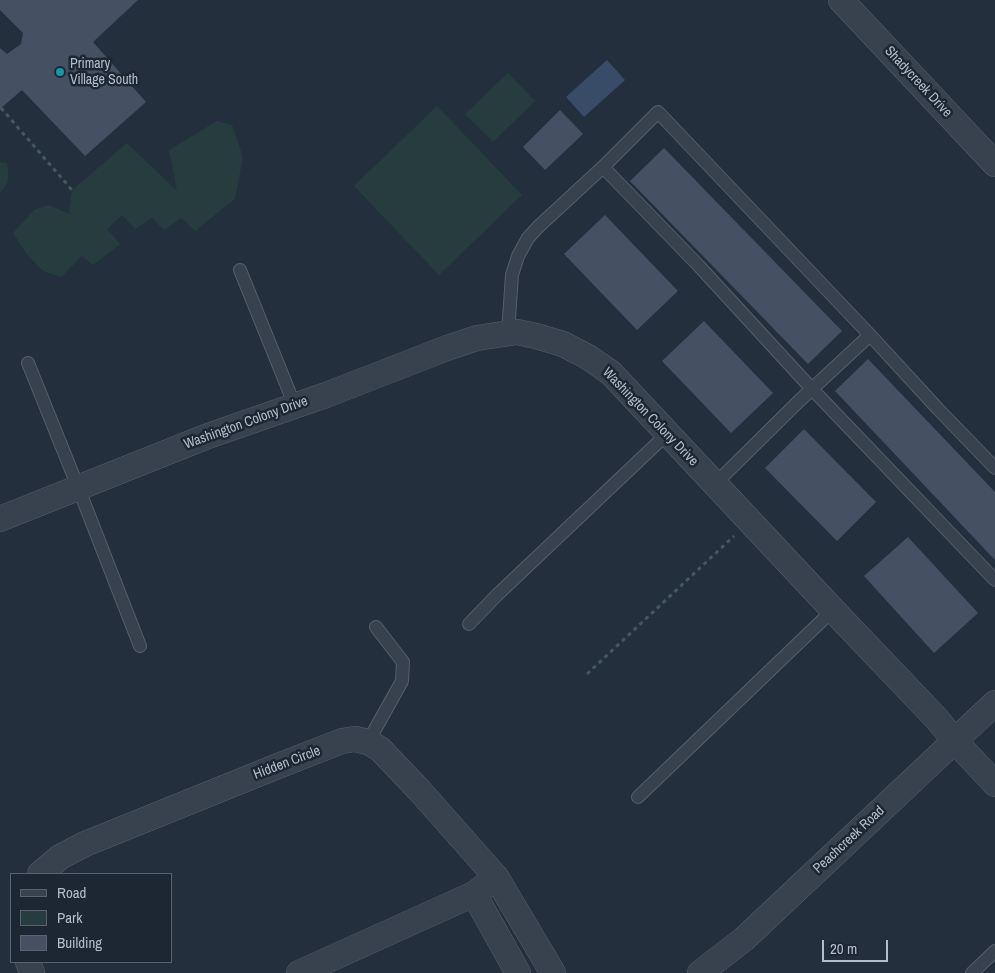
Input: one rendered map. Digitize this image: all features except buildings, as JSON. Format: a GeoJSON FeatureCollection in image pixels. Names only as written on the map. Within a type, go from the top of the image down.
{"type":"FeatureCollection","features":[{"type":"Feature","properties":{"kind":"street","name":"Shadycreek Drive"},"geometry":{"type":"LineString","coordinates":[[841,0],[995,164]]}},
{"type":"Feature","properties":{"kind":"street","name":"Washington Colony Drive"},"geometry":{"type":"LineString","coordinates":[[0,520],[208,436],[357,384],[476,338],[517,332],[536,336],[563,344],[588,357],[611,373],[936,718],[995,784]]}},
{"type":"Feature","properties":{"kind":"street","name":"Peachcreek Road"},"geometry":{"type":"LineString","coordinates":[[700,973],[744,939],[995,702]]}},
{"type":"Feature","properties":{"kind":"street","name":"Hidden Circle"},"geometry":{"type":"LineString","coordinates":[[41,873],[60,858],[84,844],[260,773],[342,741],[355,739],[368,742]]}},
{"type":"Feature","properties":{"kind":"street"},"geometry":{"type":"LineString","coordinates":[[368,742],[380,749],[420,791],[496,877],[553,973]]}},
{"type":"Feature","properties":{"kind":"street"},"geometry":{"type":"LineString","coordinates":[[299,973],[474,894],[496,877]]}},
{"type":"Feature","properties":{"kind":"street"},"geometry":{"type":"LineString","coordinates":[[474,894],[518,973]]}},
{"type":"Feature","properties":{"kind":"lane"},"geometry":{"type":"LineString","coordinates":[[508,333],[512,275],[518,256],[528,238],[658,112],[995,468]]}},
{"type":"Feature","properties":{"kind":"lane"},"geometry":{"type":"LineString","coordinates":[[602,167],[699,266],[812,389],[995,580]]}},
{"type":"Feature","properties":{"kind":"lane"},"geometry":{"type":"LineString","coordinates":[[240,270],[295,406]]}},
{"type":"Feature","properties":{"kind":"lane"},"geometry":{"type":"LineString","coordinates":[[715,484],[799,400],[870,335]]}},
{"type":"Feature","properties":{"kind":"lane"},"geometry":{"type":"LineString","coordinates":[[28,362],[140,646]]}},
{"type":"Feature","properties":{"kind":"lane"},"geometry":{"type":"LineString","coordinates":[[469,624],[497,595],[667,434]]}},
{"type":"Feature","properties":{"kind":"lane"},"geometry":{"type":"LineString","coordinates":[[638,797],[833,610]]}},
{"type":"Feature","properties":{"kind":"lane"},"geometry":{"type":"LineString","coordinates":[[368,742],[402,681],[403,662],[376,627]]}},
{"type":"Feature","properties":{"kind":"lane"},"geometry":{"type":"LineString","coordinates":[[972,973],[995,951]]}},
{"type":"Feature","properties":{"kind":"path"},"geometry":{"type":"LineString","coordinates":[[1,108],[72,190]]}},
{"type":"Feature","properties":{"kind":"path"},"geometry":{"type":"LineString","coordinates":[[587,674],[750,521]]}},
{"type":"Feature","properties":{"kind":"green space"},"geometry":{"type":"Polygon","coordinates":[[[508,73],[535,101],[493,142],[465,114],[508,73]]]}},
{"type":"Feature","properties":{"kind":"green space"},"geometry":{"type":"Polygon","coordinates":[[[437,106],[522,195],[439,275],[354,186],[437,106]]]}},
{"type":"Feature","properties":{"kind":"green space"},"geometry":{"type":"Polygon","coordinates":[[[217,121],[232,125],[243,157],[235,199],[195,231],[181,218],[164,230],[152,218],[135,229],[122,215],[107,229],[120,244],[93,265],[82,256],[61,277],[43,271],[26,253],[13,233],[34,210],[49,205],[69,214],[72,190],[127,143],[177,191],[169,150],[217,121]]]}},
{"type":"Feature","properties":{"kind":"green space"},"geometry":{"type":"Polygon","coordinates":[[[0,162],[7,163],[8,176],[6,186],[0,193],[0,162]]]}},
{"type":"Feature","properties":{"kind":"water"},"geometry":{"type":"Polygon","coordinates":[[[607,60],[625,80],[584,117],[566,97],[607,60]]]}},
{"type":"Feature","properties":{"kind":"place","name":"Primary Village South"},"geometry":{"type":"Point","coordinates":[60,72]}}]}
